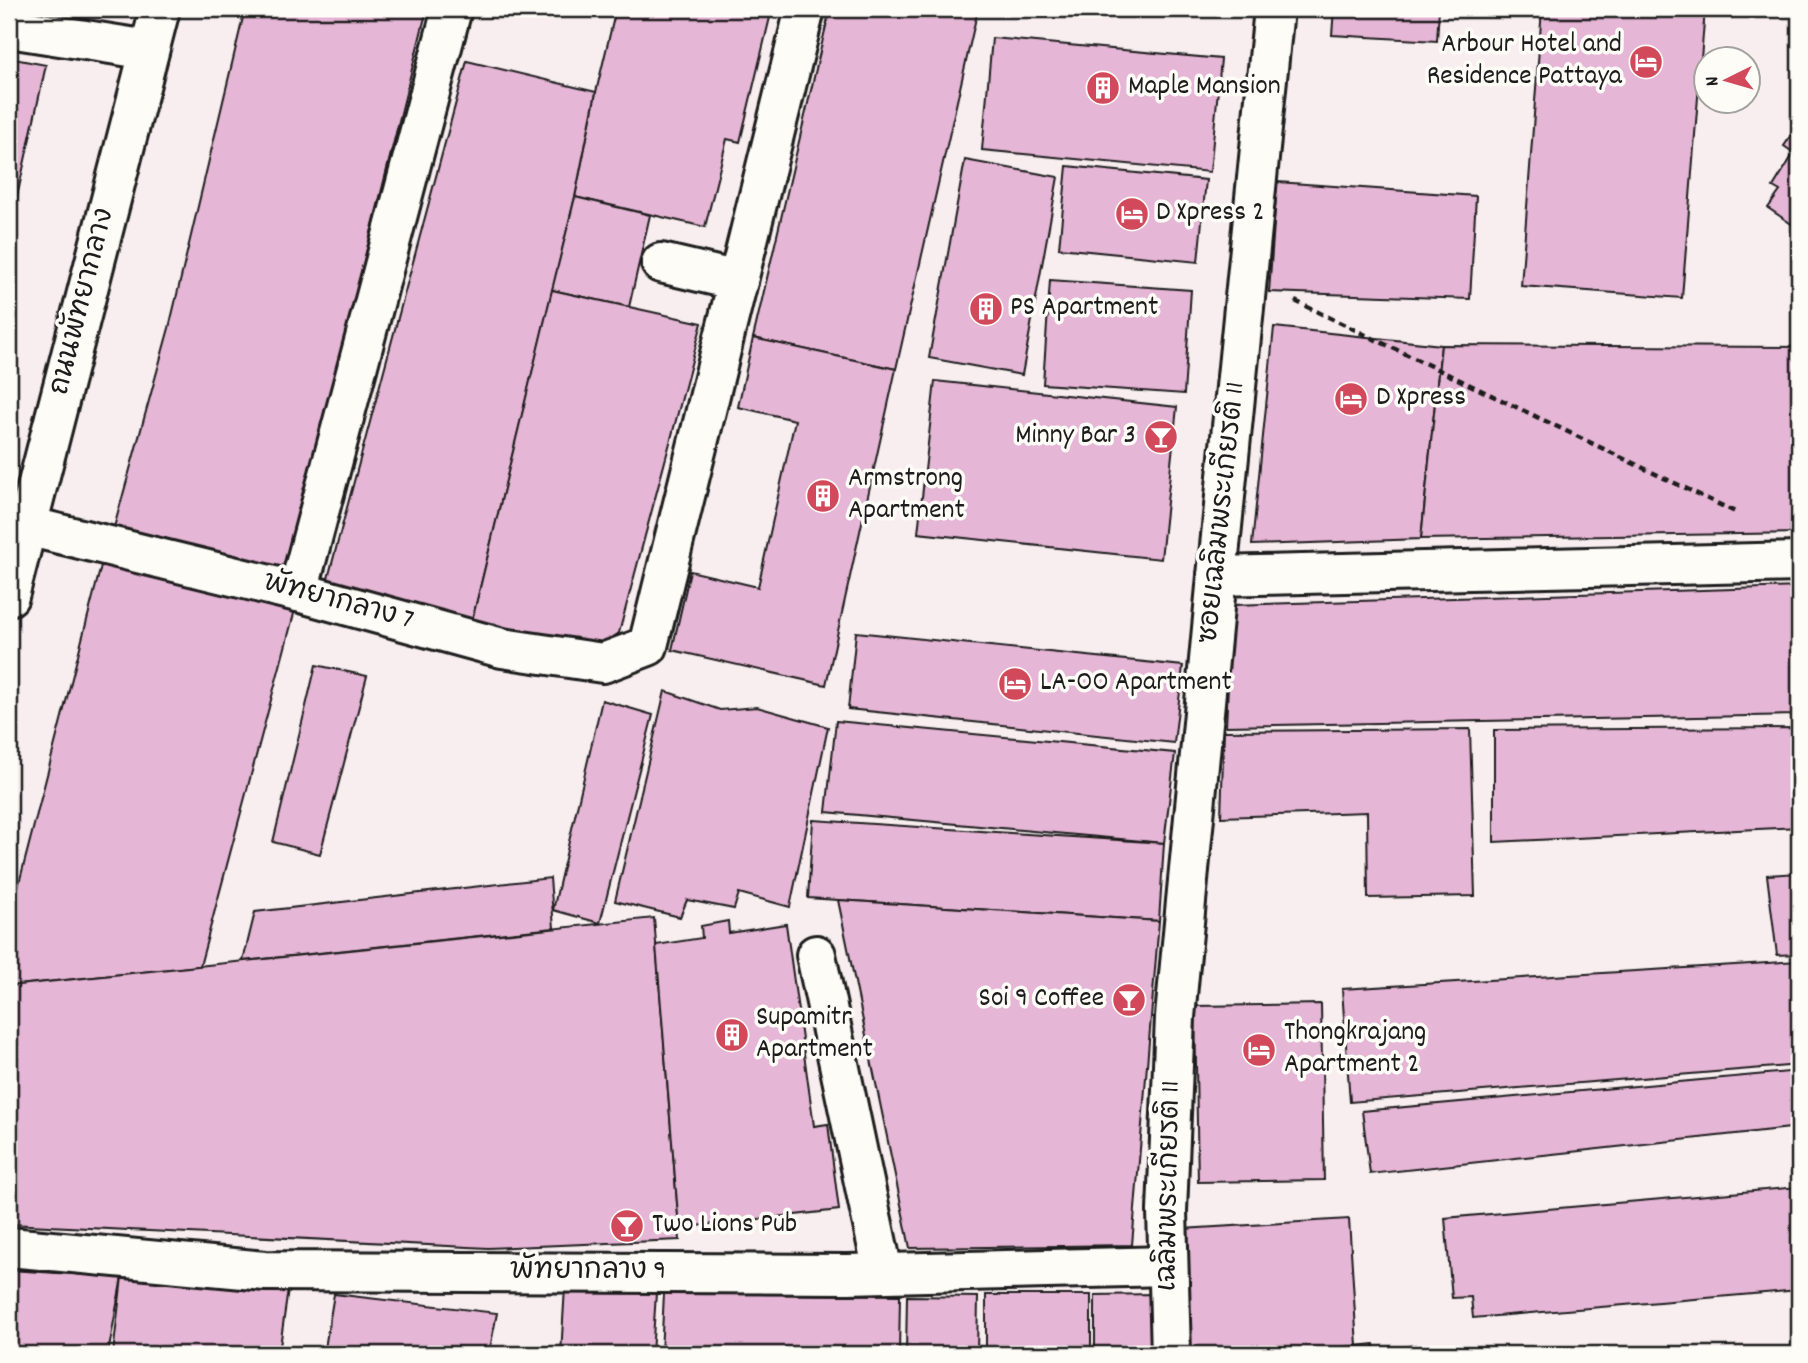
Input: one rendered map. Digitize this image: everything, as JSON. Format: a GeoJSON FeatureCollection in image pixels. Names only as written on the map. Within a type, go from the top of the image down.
{"type":"FeatureCollection","features":[{"type":"Feature","properties":{"kind":"street","name":"ถนนพัทยากลาง"},"geometry":{"type":"LineString","coordinates":[[9,596],[160,9]]}},
{"type":"Feature","properties":{"kind":"street"},"geometry":{"type":"LineString","coordinates":[[298,592],[452,9]]}},
{"type":"Feature","properties":{"kind":"street"},"geometry":{"type":"LineString","coordinates":[[661,263],[738,281],[805,9]]}},
{"type":"Feature","properties":{"kind":"street","name":"ซอยเฉลิมพระเกียรติ 11"},"geometry":{"type":"LineString","coordinates":[[1175,1017],[1274,9]]}},
{"type":"Feature","properties":{"kind":"street"},"geometry":{"type":"LineString","coordinates":[[9,27],[149,50]]}},
{"type":"Feature","properties":{"kind":"street","name":"พัทยากลาง 7"},"geometry":{"type":"LineString","coordinates":[[27,526],[298,592],[498,656],[603,663],[648,646],[738,281]]}},
{"type":"Feature","properties":{"kind":"street"},"geometry":{"type":"LineString","coordinates":[[1217,576],[1799,562]]}},
{"type":"Feature","properties":{"kind":"street"},"geometry":{"type":"LineString","coordinates":[[816,955],[883,1272]]}},
{"type":"Feature","properties":{"kind":"street","name":"เฉลิมพระเกียรติ 11"},"geometry":{"type":"LineString","coordinates":[[1171,1354],[1167,1266],[1175,1017]]}},
{"type":"Feature","properties":{"kind":"street","name":"พัทยากลาง 9"},"geometry":{"type":"LineString","coordinates":[[9,1247],[265,1271],[883,1272],[1167,1266]]}},
{"type":"Feature","properties":{"kind":"path"},"geometry":{"type":"LineString","coordinates":[[1247,279],[1737,512]]}},
{"type":"Feature","properties":{"kind":"building"},"geometry":{"type":"Polygon","coordinates":[[[245,9],[427,9],[286,573],[113,531],[169,328],[245,9]]]}},
{"type":"Feature","properties":{"kind":"building"},"geometry":{"type":"Polygon","coordinates":[[[616,9],[772,9],[740,142],[727,139],[705,227],[575,197],[616,9]]]}},
{"type":"Feature","properties":{"kind":"building"},"geometry":{"type":"Polygon","coordinates":[[[830,9],[978,9],[896,369],[753,338],[830,9]]]}},
{"type":"Feature","properties":{"kind":"building"},"geometry":{"type":"Polygon","coordinates":[[[1334,9],[1439,9],[1437,41],[1332,35],[1334,9]]]}},
{"type":"Feature","properties":{"kind":"building"},"geometry":{"type":"Polygon","coordinates":[[[1542,9],[1705,9],[1702,46],[1692,46],[1692,116],[1696,116],[1682,298],[1521,286],[1542,9]]]}},
{"type":"Feature","properties":{"kind":"building","name":"Maple Mansion"},"geometry":{"type":"Polygon","coordinates":[[[992,38],[1221,59],[1210,172],[982,150],[992,38]]]}},
{"type":"Feature","properties":{"kind":"building"},"geometry":{"type":"Polygon","coordinates":[[[9,58],[46,65],[9,233],[9,58]]]}},
{"type":"Feature","properties":{"kind":"building"},"geometry":{"type":"Polygon","coordinates":[[[467,61],[596,92],[575,197],[472,621],[327,582],[467,61]]]}},
{"type":"Feature","properties":{"kind":"building"},"geometry":{"type":"Polygon","coordinates":[[[1799,124],[1799,229],[1768,208],[1780,191],[1773,187],[1794,153],[1784,146],[1799,124]]]}},
{"type":"Feature","properties":{"kind":"building","name":"PS Apartment"},"geometry":{"type":"Polygon","coordinates":[[[965,160],[1058,177],[1022,375],[929,358],[965,160]]]}},
{"type":"Feature","properties":{"kind":"building","name":"D Xpress 2"},"geometry":{"type":"Polygon","coordinates":[[[1067,166],[1206,180],[1198,262],[1059,248],[1067,166]]]}},
{"type":"Feature","properties":{"kind":"building"},"geometry":{"type":"Polygon","coordinates":[[[1277,182],[1476,196],[1470,299],[1269,292],[1277,182]]]}},
{"type":"Feature","properties":{"kind":"building"},"geometry":{"type":"Polygon","coordinates":[[[575,197],[650,215],[629,307],[552,290],[575,197]]]}},
{"type":"Feature","properties":{"kind":"building"},"geometry":{"type":"Polygon","coordinates":[[[1050,280],[1191,290],[1184,394],[1043,384],[1050,280]]]}},
{"type":"Feature","properties":{"kind":"building"},"geometry":{"type":"Polygon","coordinates":[[[552,290],[702,323],[619,633],[600,647],[472,621],[552,290]]]}},
{"type":"Feature","properties":{"kind":"building","name":"D Xpress"},"geometry":{"type":"Polygon","coordinates":[[[1274,327],[1441,345],[1421,539],[1252,545],[1274,327]]]}},
{"type":"Feature","properties":{"kind":"building","name":"Armstrong Apartment"},"geometry":{"type":"Polygon","coordinates":[[[753,338],[896,369],[826,685],[672,650],[690,571],[758,587],[795,420],[738,407],[753,338]]]}},
{"type":"Feature","properties":{"kind":"building"},"geometry":{"type":"Polygon","coordinates":[[[1441,345],[1799,347],[1799,533],[1421,539],[1441,345]]]}},
{"type":"Feature","properties":{"kind":"building"},"geometry":{"type":"Polygon","coordinates":[[[935,381],[1177,407],[1161,559],[918,533],[935,381]]]}},
{"type":"Feature","properties":{"kind":"building"},"geometry":{"type":"Polygon","coordinates":[[[103,558],[295,610],[200,966],[9,986],[9,922],[103,558]]]}},
{"type":"Feature","properties":{"kind":"building"},"geometry":{"type":"Polygon","coordinates":[[[1799,587],[1799,715],[1226,726],[1232,605],[1799,587]]]}},
{"type":"Feature","properties":{"kind":"building","name":"LA-OO Apartment"},"geometry":{"type":"Polygon","coordinates":[[[856,632],[1183,666],[1174,743],[848,709],[856,632]]]}},
{"type":"Feature","properties":{"kind":"building"},"geometry":{"type":"Polygon","coordinates":[[[316,665],[367,676],[320,854],[273,842],[316,665]]]}},
{"type":"Feature","properties":{"kind":"building"},"geometry":{"type":"Polygon","coordinates":[[[665,691],[720,710],[757,707],[828,727],[790,907],[739,893],[734,909],[687,900],[680,917],[615,901],[665,691]]]}},
{"type":"Feature","properties":{"kind":"building"},"geometry":{"type":"Polygon","coordinates":[[[602,700],[653,715],[600,923],[553,910],[602,700]]]}},
{"type":"Feature","properties":{"kind":"building"},"geometry":{"type":"Polygon","coordinates":[[[836,721],[1175,753],[1164,843],[826,812],[836,721]]]}},
{"type":"Feature","properties":{"kind":"building"},"geometry":{"type":"Polygon","coordinates":[[[1799,728],[1799,827],[1494,842],[1494,730],[1799,728]]]}},
{"type":"Feature","properties":{"kind":"building"},"geometry":{"type":"Polygon","coordinates":[[[1470,729],[1475,896],[1368,898],[1367,812],[1221,817],[1224,731],[1470,729]]]}},
{"type":"Feature","properties":{"kind":"building"},"geometry":{"type":"Polygon","coordinates":[[[813,820],[1164,843],[1159,921],[808,898],[813,820]]]}},
{"type":"Feature","properties":{"kind":"building"},"geometry":{"type":"Polygon","coordinates":[[[1799,873],[1799,954],[1777,955],[1767,875],[1799,873]]]}},
{"type":"Feature","properties":{"kind":"building"},"geometry":{"type":"Polygon","coordinates":[[[550,878],[554,928],[243,961],[255,912],[550,878]]]}},
{"type":"Feature","properties":{"kind":"building"},"geometry":{"type":"Polygon","coordinates":[[[838,900],[1159,921],[1132,1245],[910,1248],[838,900]]]}},
{"type":"Feature","properties":{"kind":"building"},"geometry":{"type":"Polygon","coordinates":[[[654,918],[680,1240],[488,1248],[9,1224],[9,986],[654,918]]]}},
{"type":"Feature","properties":{"kind":"building","name":"Supamitr Apartment"},"geometry":{"type":"Polygon","coordinates":[[[728,921],[729,933],[786,924],[814,1126],[828,1124],[839,1210],[679,1228],[656,945],[702,938],[701,926],[728,921]]]}},
{"type":"Feature","properties":{"kind":"building"},"geometry":{"type":"Polygon","coordinates":[[[1799,961],[1799,1065],[1350,1102],[1342,989],[1799,961]]]}},
{"type":"Feature","properties":{"kind":"building","name":"Thongkrajang Apartment 2"},"geometry":{"type":"Polygon","coordinates":[[[1321,1004],[1324,1180],[1198,1182],[1195,1006],[1321,1004]]]}},
{"type":"Feature","properties":{"kind":"building"},"geometry":{"type":"Polygon","coordinates":[[[1799,1071],[1799,1127],[1370,1174],[1362,1111],[1799,1071]]]}},
{"type":"Feature","properties":{"kind":"building"},"geometry":{"type":"Polygon","coordinates":[[[1799,1187],[1799,1290],[1473,1318],[1471,1297],[1452,1298],[1445,1218],[1799,1187]]]}},
{"type":"Feature","properties":{"kind":"building"},"geometry":{"type":"Polygon","coordinates":[[[1349,1219],[1357,1346],[1252,1354],[1190,1354],[1182,1229],[1349,1219]]]}},
{"type":"Feature","properties":{"kind":"building"},"geometry":{"type":"Polygon","coordinates":[[[9,1270],[122,1277],[108,1354],[9,1354],[9,1270]]]}},
{"type":"Feature","properties":{"kind":"building"},"geometry":{"type":"Polygon","coordinates":[[[122,1277],[288,1289],[279,1354],[113,1354],[122,1277]]]}},
{"type":"Feature","properties":{"kind":"building"},"geometry":{"type":"Polygon","coordinates":[[[565,1287],[656,1293],[652,1354],[561,1354],[565,1287]]]}},
{"type":"Feature","properties":{"kind":"building"},"geometry":{"type":"Polygon","coordinates":[[[664,1293],[900,1295],[899,1354],[661,1354],[664,1293]]]}},
{"type":"Feature","properties":{"kind":"building"},"geometry":{"type":"Polygon","coordinates":[[[334,1294],[497,1313],[489,1354],[324,1354],[334,1294]]]}},
{"type":"Feature","properties":{"kind":"building"},"geometry":{"type":"Polygon","coordinates":[[[1156,1294],[1156,1354],[1095,1354],[1095,1295],[1156,1294]]]}},
{"type":"Feature","properties":{"kind":"building"},"geometry":{"type":"Polygon","coordinates":[[[986,1295],[1091,1295],[1091,1354],[986,1354],[986,1295]]]}},
{"type":"Feature","properties":{"kind":"building"},"geometry":{"type":"Polygon","coordinates":[[[907,1296],[978,1297],[977,1354],[906,1354],[907,1296]]]}},
{"type":"Feature","properties":{"kind":"building"},"geometry":{"type":"Polygon","coordinates":[[[1374,1344],[1375,1354],[1252,1354],[1357,1346],[1374,1344]]]}},
{"type":"Feature","properties":{"kind":"building"},"geometry":{"type":"Polygon","coordinates":[[[1415,1345],[1416,1354],[1376,1354],[1376,1351],[1415,1345]]]}},
{"type":"Feature","properties":{"kind":"place","name":"Arbour Hotel and Residence Pattaya"},"geometry":{"type":"Point","coordinates":[1646,62]}},
{"type":"Feature","properties":{"kind":"place","name":"Maple Mansion"},"geometry":{"type":"Point","coordinates":[1103,88]}},
{"type":"Feature","properties":{"kind":"place","name":"D Xpress 2"},"geometry":{"type":"Point","coordinates":[1132,214]}},
{"type":"Feature","properties":{"kind":"place","name":"PS Apartment"},"geometry":{"type":"Point","coordinates":[986,309]}},
{"type":"Feature","properties":{"kind":"place","name":"D Xpress"},"geometry":{"type":"Point","coordinates":[1351,399]}},
{"type":"Feature","properties":{"kind":"place","name":"Minny Bar 3"},"geometry":{"type":"Point","coordinates":[1161,437]}},
{"type":"Feature","properties":{"kind":"place","name":"Armstrong Apartment"},"geometry":{"type":"Point","coordinates":[823,496]}},
{"type":"Feature","properties":{"kind":"place","name":"LA-OO Apartment"},"geometry":{"type":"Point","coordinates":[1015,684]}},
{"type":"Feature","properties":{"kind":"place","name":"Soi 9 Coffee"},"geometry":{"type":"Point","coordinates":[1129,1000]}},
{"type":"Feature","properties":{"kind":"place","name":"Supamitr Apartment"},"geometry":{"type":"Point","coordinates":[732,1035]}},
{"type":"Feature","properties":{"kind":"place","name":"Thongkrajang Apartment 2"},"geometry":{"type":"Point","coordinates":[1259,1050]}},
{"type":"Feature","properties":{"kind":"place","name":"Two Lions Pub"},"geometry":{"type":"Point","coordinates":[627,1226]}}]}
